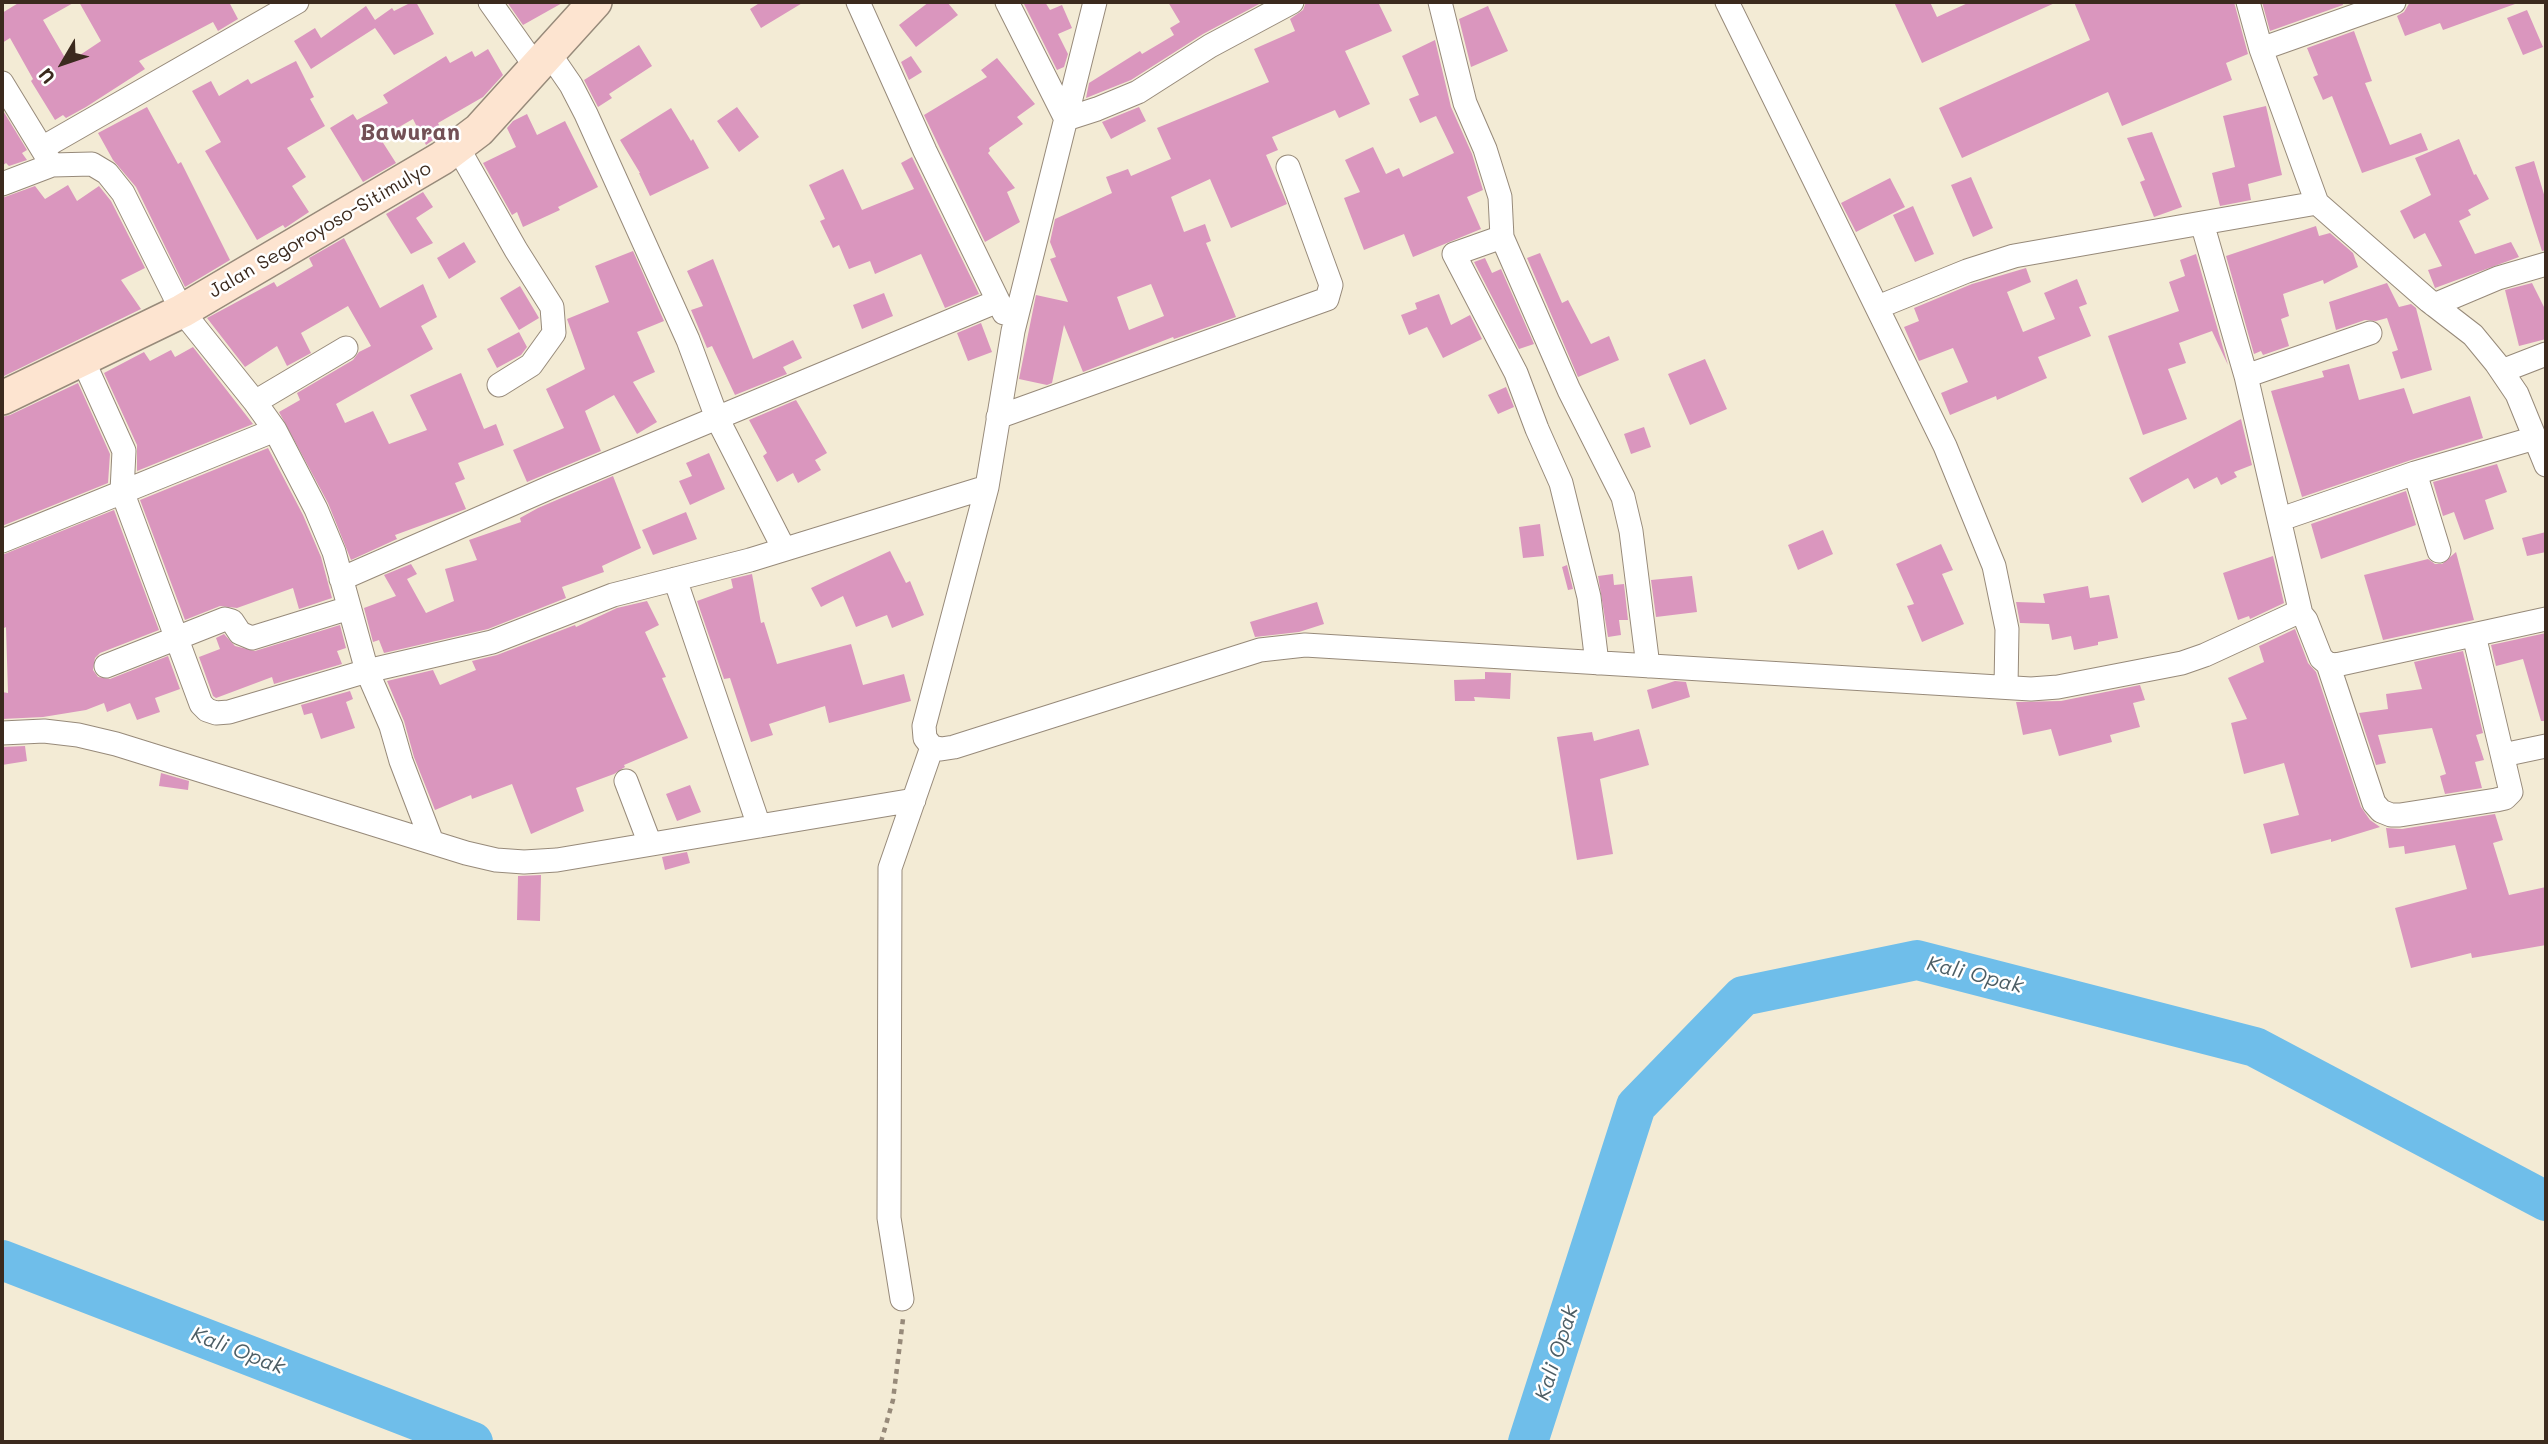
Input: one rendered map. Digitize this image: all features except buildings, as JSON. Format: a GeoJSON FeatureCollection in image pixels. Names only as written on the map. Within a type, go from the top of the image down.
{"type":"FeatureCollection","features":[{"type":"Feature","properties":{"kind":"main road","name":"Jalan Segoroyoso-Sitimulyo"},"geometry":{"type":"LineString","coordinates":[[2,398],[182,311],[458,148],[479,130],[595,2]]}},
{"type":"Feature","properties":{"kind":"street"},"geometry":{"type":"LineString","coordinates":[[2,184],[297,2]]}},
{"type":"Feature","properties":{"kind":"street"},"geometry":{"type":"LineString","coordinates":[[490,2],[542,60],[571,85],[688,340],[717,418],[784,549]]}},
{"type":"Feature","properties":{"kind":"street"},"geometry":{"type":"LineString","coordinates":[[858,2],[925,151],[1013,331]]}},
{"type":"Feature","properties":{"kind":"street"},"geometry":{"type":"LineString","coordinates":[[1007,2],[1066,119]]}},
{"type":"Feature","properties":{"kind":"street"},"geometry":{"type":"LineString","coordinates":[[1095,2],[1013,331],[987,487],[924,726],[925,738],[932,747],[941,750],[954,747],[1260,650],[1306,645],[2031,689],[2058,687],[2182,663],[2294,614],[2301,614]]}},
{"type":"Feature","properties":{"kind":"street"},"geometry":{"type":"LineString","coordinates":[[1066,119],[1097,110],[1138,92],[1210,46],[1292,2]]}},
{"type":"Feature","properties":{"kind":"street"},"geometry":{"type":"LineString","coordinates":[[1440,2],[1465,103],[1485,149],[1500,197],[1502,237],[1569,390],[1623,498],[1631,531],[1648,666]]}},
{"type":"Feature","properties":{"kind":"street"},"geometry":{"type":"LineString","coordinates":[[1727,2],[1945,446],[1994,566],[2007,629],[2006,687]]}},
{"type":"Feature","properties":{"kind":"street"},"geometry":{"type":"LineString","coordinates":[[2248,2],[2261,49],[2317,203],[2434,305],[2473,335],[2517,394],[2546,465]]}},
{"type":"Feature","properties":{"kind":"street"},"geometry":{"type":"LineString","coordinates":[[2261,49],[2394,2]]}},
{"type":"Feature","properties":{"kind":"street"},"geometry":{"type":"LineString","coordinates":[[2,83],[47,157],[92,164],[107,173],[123,194],[182,311],[275,430],[316,509],[334,552],[367,671],[391,726],[401,761],[432,842]]}},
{"type":"Feature","properties":{"kind":"street"},"geometry":{"type":"LineString","coordinates":[[458,148],[552,307],[554,333],[531,365],[499,385]]}},
{"type":"Feature","properties":{"kind":"street"},"geometry":{"type":"LineString","coordinates":[[998,417],[1327,299],[1331,285],[1288,167]]}},
{"type":"Feature","properties":{"kind":"street"},"geometry":{"type":"LineString","coordinates":[[1878,307],[2014,256],[2317,203]]}},
{"type":"Feature","properties":{"kind":"street"},"geometry":{"type":"LineString","coordinates":[[2202,223],[2246,376],[2301,614],[2321,658],[2328,664],[2374,803],[2381,811],[2400,815],[2505,798],[2511,792],[2474,635]]}},
{"type":"Feature","properties":{"kind":"street"},"geometry":{"type":"LineString","coordinates":[[1502,237],[1454,254],[1516,373],[1536,429],[1561,483],[1589,597],[1597,663]]}},
{"type":"Feature","properties":{"kind":"street"},"geometry":{"type":"LineString","coordinates":[[2434,305],[2498,278],[2546,264]]}},
{"type":"Feature","properties":{"kind":"street"},"geometry":{"type":"LineString","coordinates":[[341,579],[551,487],[998,300]]}},
{"type":"Feature","properties":{"kind":"street"},"geometry":{"type":"LineString","coordinates":[[2246,376],[2370,333]]}},
{"type":"Feature","properties":{"kind":"street"},"geometry":{"type":"LineString","coordinates":[[255,402],[346,348]]}},
{"type":"Feature","properties":{"kind":"street"},"geometry":{"type":"LineString","coordinates":[[2502,371],[2546,354]]}},
{"type":"Feature","properties":{"kind":"street"},"geometry":{"type":"LineString","coordinates":[[82,358],[124,451],[122,491],[201,704],[206,710],[216,713],[229,712],[367,671],[492,642],[613,595],[784,549],[987,487]]}},
{"type":"Feature","properties":{"kind":"street"},"geometry":{"type":"LineString","coordinates":[[2,541],[275,430]]}},
{"type":"Feature","properties":{"kind":"street"},"geometry":{"type":"LineString","coordinates":[[2281,519],[2415,473],[2535,438]]}},
{"type":"Feature","properties":{"kind":"street"},"geometry":{"type":"LineString","coordinates":[[2415,473],[2439,551]]}},
{"type":"Feature","properties":{"kind":"street"},"geometry":{"type":"LineString","coordinates":[[675,579],[758,826]]}},
{"type":"Feature","properties":{"kind":"street"},"geometry":{"type":"LineString","coordinates":[[106,666],[177,636],[229,619],[240,633],[252,638],[349,608]]}},
{"type":"Feature","properties":{"kind":"street"},"geometry":{"type":"LineString","coordinates":[[2328,664],[2336,665],[2397,653],[2546,619]]}},
{"type":"Feature","properties":{"kind":"street"},"geometry":{"type":"LineString","coordinates":[[2,733],[67,733],[116,744],[496,860],[557,860],[914,800]]}},
{"type":"Feature","properties":{"kind":"street"},"geometry":{"type":"LineString","coordinates":[[2503,755],[2546,746]]}},
{"type":"Feature","properties":{"kind":"street"},"geometry":{"type":"LineString","coordinates":[[902,1299],[889,1218],[890,869],[932,747]]}},
{"type":"Feature","properties":{"kind":"street"},"geometry":{"type":"LineString","coordinates":[[626,780],[650,844]]}},
{"type":"Feature","properties":{"kind":"path"},"geometry":{"type":"LineString","coordinates":[[881,1442],[893,1400],[903,1328],[902,1299]]}},
{"type":"Feature","properties":{"kind":"waterway","name":"Kali Opak"},"geometry":{"type":"LineString","coordinates":[[1528,1442],[1636,1106],[1743,996],[1917,960],[2255,1047],[2546,1201]]}},
{"type":"Feature","properties":{"kind":"waterway","name":"Kali Opak"},"geometry":{"type":"LineString","coordinates":[[2,1260],[473,1442]]}},
{"type":"Feature","properties":{"kind":"district","name":"Bawuran"},"geometry":{"type":"Point","coordinates":[410,133]}}]}
